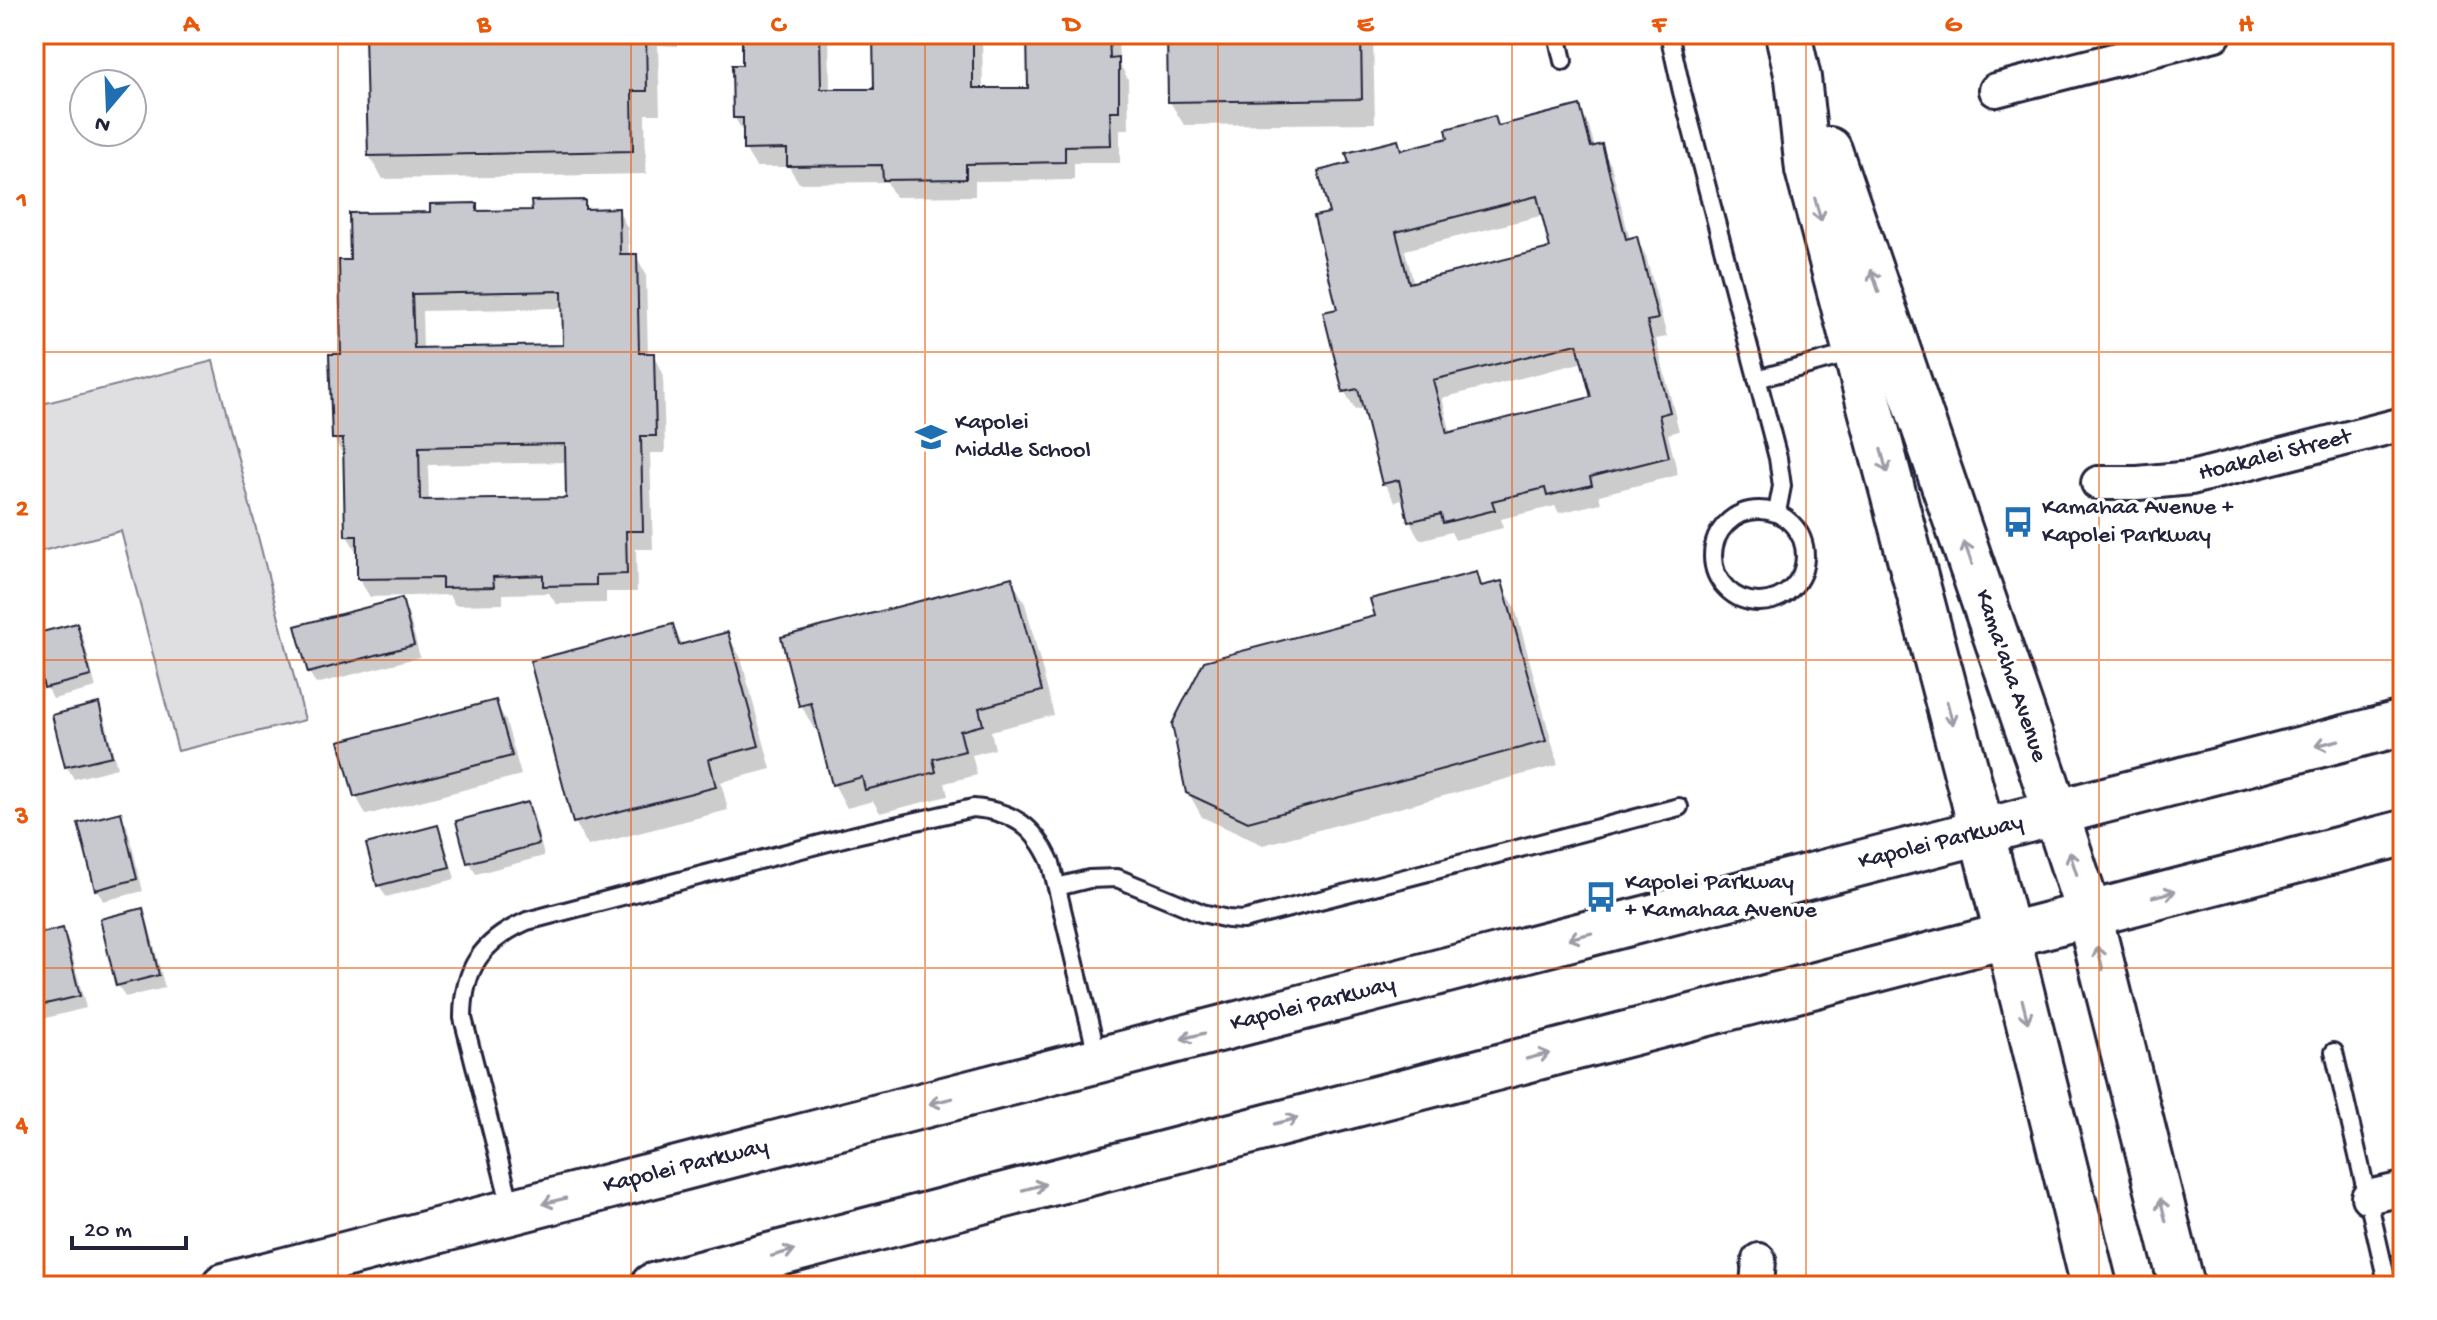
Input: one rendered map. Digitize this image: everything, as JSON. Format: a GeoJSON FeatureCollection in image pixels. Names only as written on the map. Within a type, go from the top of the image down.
{"type":"FeatureCollection","features":[{"type":"Feature","properties":{"kind":"main road","name":"Kama'aha Avenue"},"geometry":{"type":"LineString","coordinates":[[1788,34],[1798,78],[1808,170],[2056,813],[2089,914],[2182,1286]]}},
{"type":"Feature","properties":{"kind":"main road","name":"Kama'aha Avenue"},"geometry":{"type":"LineString","coordinates":[[1875,346],[1981,832],[2094,1286]]}},
{"type":"Feature","properties":{"kind":"main road","name":"Kapolei Parkway"},"geometry":{"type":"LineString","coordinates":[[224,1286],[2403,723]]}},
{"type":"Feature","properties":{"kind":"main road"},"geometry":{"type":"LineString","coordinates":[[653,1286],[2403,833]]}},
{"type":"Feature","properties":{"kind":"street"},"geometry":{"type":"LineString","coordinates":[[1996,90],[2215,34]]}},
{"type":"Feature","properties":{"kind":"street","name":"Hoakalei Street"},"geometry":{"type":"LineString","coordinates":[[2098,483],[2128,484],[2191,478],[2403,424]]}},
{"type":"Feature","properties":{"kind":"street"},"geometry":{"type":"LineString","coordinates":[[2368,1197],[2403,1189]]}},
{"type":"Feature","properties":{"kind":"lane"},"geometry":{"type":"LineString","coordinates":[[1557,34],[1563,61]]}},
{"type":"Feature","properties":{"kind":"lane"},"geometry":{"type":"LineString","coordinates":[[1669,34],[1781,472],[1777,512]]}},
{"type":"Feature","properties":{"kind":"lane"},"geometry":{"type":"LineString","coordinates":[[1757,379],[1875,346]]}},
{"type":"Feature","properties":{"kind":"lane"},"geometry":{"type":"LineString","coordinates":[[1761,509],[1777,512],[1791,521],[1801,534],[1806,549],[1805,565],[1799,581],[1774,600],[1758,603],[1742,599],[1728,590],[1718,578],[1713,562],[1713,546],[1720,531],[1737,515],[1761,509]]}},
{"type":"Feature","properties":{"kind":"lane"},"geometry":{"type":"LineString","coordinates":[[1057,887],[1089,879],[1117,878],[1202,913],[1243,920],[1679,807]]}},
{"type":"Feature","properties":{"kind":"lane"},"geometry":{"type":"LineString","coordinates":[[512,1211],[463,1018],[463,995],[479,956],[492,940],[527,921],[805,848],[973,808],[1009,815],[1035,835],[1044,848],[1057,887],[1098,1060]]}},
{"type":"Feature","properties":{"kind":"lane"},"geometry":{"type":"LineString","coordinates":[[2334,1052],[2388,1286]]}},
{"type":"Feature","properties":{"kind":"shaded area"},"geometry":{"type":"Polygon","coordinates":[[[213,361],[305,720],[178,751],[121,531],[34,553],[34,406],[213,361]]]}},
{"type":"Feature","properties":{"kind":"building"},"geometry":{"type":"Polygon","coordinates":[[[365,34],[646,34],[647,91],[632,91],[633,151],[368,156],[365,34]]]}},
{"type":"Feature","properties":{"kind":"building"},"geometry":{"type":"Polygon","coordinates":[[[742,34],[820,34],[821,89],[874,89],[873,34],[973,34],[973,88],[1028,88],[1027,34],[1109,34],[1110,59],[1119,58],[1119,111],[1110,111],[1111,145],[1065,146],[1065,162],[966,164],[966,179],[883,180],[882,165],[787,166],[787,149],[743,150],[743,118],[733,118],[732,65],[742,65],[742,34]]]}},
{"type":"Feature","properties":{"kind":"building"},"geometry":{"type":"Polygon","coordinates":[[[1167,34],[1361,34],[1362,99],[1168,102],[1167,34]]]}},
{"type":"Feature","properties":{"kind":"building"},"geometry":{"type":"Polygon","coordinates":[[[1580,105],[1591,147],[1602,144],[1626,239],[1637,236],[1658,319],[1647,321],[1670,412],[1659,415],[1669,457],[1590,477],[1592,485],[1547,496],[1545,488],[1492,501],[1495,510],[1443,523],[1441,514],[1408,522],[1399,480],[1382,484],[1358,389],[1343,392],[1323,312],[1337,309],[1314,216],[1329,213],[1318,171],[1349,163],[1346,153],[1398,140],[1401,150],[1448,138],[1446,129],[1495,116],[1498,126],[1580,105]],[[1537,196],[1396,232],[1409,283],[1550,248],[1537,196]],[[1577,344],[1433,380],[1447,433],[1591,397],[1577,344]]]}},
{"type":"Feature","properties":{"kind":"building"},"geometry":{"type":"Polygon","coordinates":[[[585,200],[585,209],[619,208],[620,254],[637,254],[639,353],[654,353],[656,436],[641,436],[643,531],[626,531],[627,574],[596,575],[596,585],[543,586],[543,575],[493,577],[494,587],[442,588],[442,578],[357,579],[357,536],[345,536],[343,439],[332,439],[329,354],[341,354],[339,260],[350,260],[349,213],[430,212],[430,204],[477,203],[477,211],[532,210],[531,201],[585,200]],[[562,291],[412,294],[414,348],[563,345],[562,291]],[[565,444],[419,447],[420,500],[566,498],[565,444]]]}},
{"type":"Feature","properties":{"kind":"building"},"geometry":{"type":"Polygon","coordinates":[[[1477,572],[1481,586],[1502,581],[1546,741],[1248,822],[1186,793],[1172,724],[1204,661],[1375,616],[1370,599],[1477,572]]]}},
{"type":"Feature","properties":{"kind":"building"},"geometry":{"type":"Polygon","coordinates":[[[1012,577],[1042,691],[979,708],[983,725],[960,731],[965,751],[933,759],[936,772],[865,790],[862,777],[832,785],[811,703],[799,706],[781,637],[1012,577]]]}},
{"type":"Feature","properties":{"kind":"building"},"geometry":{"type":"Polygon","coordinates":[[[402,598],[414,645],[308,673],[295,626],[402,598]]]}},
{"type":"Feature","properties":{"kind":"building"},"geometry":{"type":"Polygon","coordinates":[[[77,623],[91,676],[44,688],[34,648],[34,634],[77,623]]]}},
{"type":"Feature","properties":{"kind":"building"},"geometry":{"type":"Polygon","coordinates":[[[673,624],[679,645],[728,632],[759,746],[709,759],[716,787],[573,823],[530,661],[673,624]]]}},
{"type":"Feature","properties":{"kind":"building"},"geometry":{"type":"Polygon","coordinates":[[[496,700],[512,756],[354,797],[339,741],[496,700]]]}},
{"type":"Feature","properties":{"kind":"building"},"geometry":{"type":"Polygon","coordinates":[[[99,703],[112,756],[65,767],[52,715],[99,703]]]}},
{"type":"Feature","properties":{"kind":"building"},"geometry":{"type":"Polygon","coordinates":[[[528,802],[539,844],[467,863],[456,821],[528,802]]]}},
{"type":"Feature","properties":{"kind":"building"},"geometry":{"type":"Polygon","coordinates":[[[121,812],[137,879],[95,890],[78,823],[121,812]]]}},
{"type":"Feature","properties":{"kind":"building"},"geometry":{"type":"Polygon","coordinates":[[[438,825],[450,867],[377,886],[366,844],[438,825]]]}},
{"type":"Feature","properties":{"kind":"building"},"geometry":{"type":"Polygon","coordinates":[[[143,908],[159,975],[116,986],[100,919],[143,908]]]}},
{"type":"Feature","properties":{"kind":"building"},"geometry":{"type":"Polygon","coordinates":[[[63,928],[80,996],[37,1006],[34,994],[34,935],[63,928]]]}},
{"type":"Feature","properties":{"kind":"place","name":"Kapolei Middle School"},"geometry":{"type":"Point","coordinates":[931,437]}},
{"type":"Feature","properties":{"kind":"place","name":"Kamahaa Avenue + Kapolei Parkway"},"geometry":{"type":"Point","coordinates":[2018,522]}},
{"type":"Feature","properties":{"kind":"place","name":"Kapolei Parkway + Kamahaa Avenue"},"geometry":{"type":"Point","coordinates":[1601,897]}}]}
